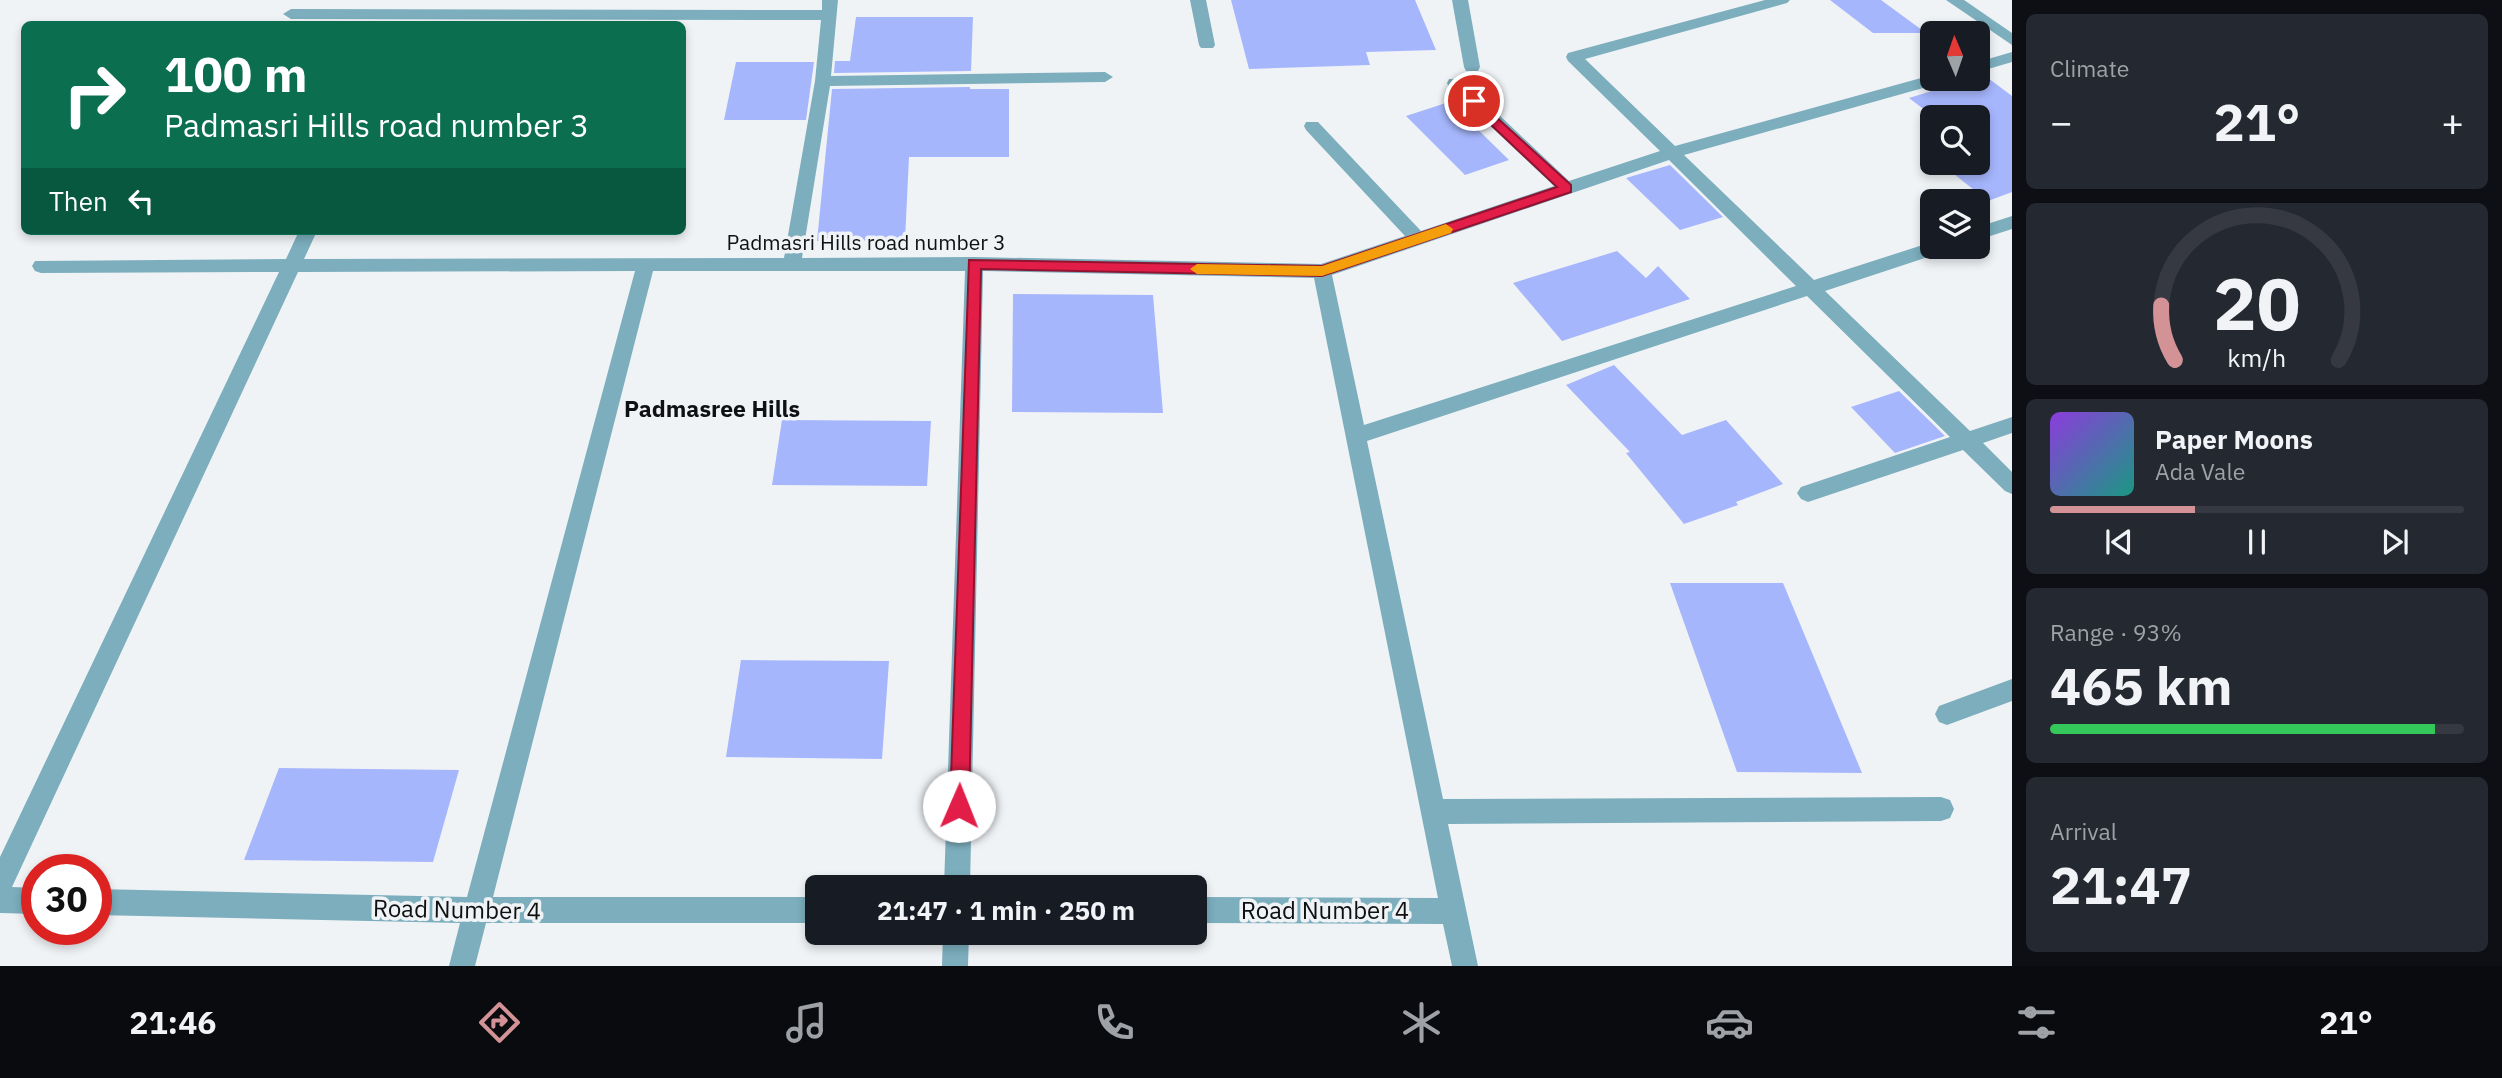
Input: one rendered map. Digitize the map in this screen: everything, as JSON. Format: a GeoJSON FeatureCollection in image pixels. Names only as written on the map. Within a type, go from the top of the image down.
{"type":"FeatureCollection","features":[{"type":"Feature","properties":{"kind":"street"},"geometry":{"type":"LineString","coordinates":[[1198,0],[1207,45]]}},
{"type":"Feature","properties":{"kind":"street"},"geometry":{"type":"LineString","coordinates":[[1460,0],[1472,68]]}},
{"type":"Feature","properties":{"kind":"street"},"geometry":{"type":"LineString","coordinates":[[1782,0],[1574,57],[2012,485]]}},
{"type":"Feature","properties":{"kind":"street"},"geometry":{"type":"LineString","coordinates":[[1954,0],[2012,40]]}},
{"type":"Feature","properties":{"kind":"street"},"geometry":{"type":"LineString","coordinates":[[291,14],[829,8],[823,81],[792,264]]}},
{"type":"Feature","properties":{"kind":"street"},"geometry":{"type":"LineString","coordinates":[[1990,63],[2012,57]]}},
{"type":"Feature","properties":{"kind":"street"},"geometry":{"type":"LineString","coordinates":[[823,81],[1105,77]]}},
{"type":"Feature","properties":{"kind":"street"},"geometry":{"type":"LineString","coordinates":[[1455,83],[1567,189]]}},
{"type":"Feature","properties":{"kind":"street","name":"Padmasri Hills road number 3"},"geometry":{"type":"LineString","coordinates":[[41,266],[974,264],[1322,271],[1671,153],[1920,83]]}},
{"type":"Feature","properties":{"kind":"street"},"geometry":{"type":"LineString","coordinates":[[1312,125],[1418,239]]}},
{"type":"Feature","properties":{"kind":"street"},"geometry":{"type":"LineString","coordinates":[[1990,230],[2012,222]]}},
{"type":"Feature","properties":{"kind":"street"},"geometry":{"type":"LineString","coordinates":[[0,886],[306,235]]}},
{"type":"Feature","properties":{"kind":"street"},"geometry":{"type":"LineString","coordinates":[[1356,436],[1920,252]]}},
{"type":"Feature","properties":{"kind":"street"},"geometry":{"type":"LineString","coordinates":[[462,966],[646,264]]}},
{"type":"Feature","properties":{"kind":"street"},"geometry":{"type":"LineString","coordinates":[[957,875],[974,264]]}},
{"type":"Feature","properties":{"kind":"street"},"geometry":{"type":"LineString","coordinates":[[1322,271],[1465,966]]}},
{"type":"Feature","properties":{"kind":"street"},"geometry":{"type":"LineString","coordinates":[[1808,494],[2012,425]]}},
{"type":"Feature","properties":{"kind":"street"},"geometry":{"type":"LineString","coordinates":[[1947,714],[2012,691]]}},
{"type":"Feature","properties":{"kind":"street"},"geometry":{"type":"LineString","coordinates":[[1434,812],[1941,809]]}},
{"type":"Feature","properties":{"kind":"street"},"geometry":{"type":"LineString","coordinates":[[0,900],[21,901]]}},
{"type":"Feature","properties":{"kind":"street","name":"Road Number 4"},"geometry":{"type":"LineString","coordinates":[[112,902],[476,910],[805,910]]}},
{"type":"Feature","properties":{"kind":"street","name":"Road Number 4"},"geometry":{"type":"LineString","coordinates":[[1207,910],[1454,911]]}},
{"type":"Feature","properties":{"kind":"street"},"geometry":{"type":"LineString","coordinates":[[955,966],[956,945]]}},
{"type":"Feature","properties":{"kind":"building"},"geometry":{"type":"Polygon","coordinates":[[[1231,0],[1415,0],[1436,50],[1366,52],[1370,65],[1249,69],[1231,0]]]}},
{"type":"Feature","properties":{"kind":"building"},"geometry":{"type":"Polygon","coordinates":[[[1830,0],[1881,0],[1920,29],[1920,33],[1873,33],[1830,0]]]}},
{"type":"Feature","properties":{"kind":"building"},"geometry":{"type":"Polygon","coordinates":[[[856,17],[973,17],[971,71],[834,73],[835,61],[850,61],[856,17]]]}},
{"type":"Feature","properties":{"kind":"building"},"geometry":{"type":"Polygon","coordinates":[[[736,62],[814,62],[806,120],[724,120],[736,62]]]}},
{"type":"Feature","properties":{"kind":"building"},"geometry":{"type":"Polygon","coordinates":[[[1990,80],[2012,96],[2012,192],[1990,200],[1990,189],[1973,189],[1955,175],[1990,175],[1990,105],[1920,106],[1909,98],[1932,91],[1990,91],[1990,80]]]}},
{"type":"Feature","properties":{"kind":"building"},"geometry":{"type":"Polygon","coordinates":[[[832,89],[1009,89],[1009,157],[909,157],[905,240],[817,241],[832,89]]]}},
{"type":"Feature","properties":{"kind":"building"},"geometry":{"type":"Polygon","coordinates":[[[1449,102],[1509,160],[1465,175],[1406,116],[1449,102]]]}},
{"type":"Feature","properties":{"kind":"building"},"geometry":{"type":"Polygon","coordinates":[[[1670,165],[1723,217],[1680,230],[1626,178],[1670,165]]]}},
{"type":"Feature","properties":{"kind":"building"},"geometry":{"type":"Polygon","coordinates":[[[1617,251],[1646,278],[1658,266],[1690,299],[1562,341],[1513,283],[1617,251]]]}},
{"type":"Feature","properties":{"kind":"building"},"geometry":{"type":"Polygon","coordinates":[[[1013,294],[1153,295],[1163,413],[1012,412],[1013,294]]]}},
{"type":"Feature","properties":{"kind":"building"},"geometry":{"type":"Polygon","coordinates":[[[1614,365],[1682,435],[1726,420],[1783,484],[1736,502],[1738,505],[1684,524],[1626,453],[1630,452],[1566,385],[1614,365]]]}},
{"type":"Feature","properties":{"kind":"building"},"geometry":{"type":"Polygon","coordinates":[[[1899,391],[1945,436],[1895,453],[1851,407],[1899,391]]]}},
{"type":"Feature","properties":{"kind":"building"},"geometry":{"type":"Polygon","coordinates":[[[782,420],[931,421],[927,486],[772,485],[782,420]]]}},
{"type":"Feature","properties":{"kind":"building"},"geometry":{"type":"Polygon","coordinates":[[[1670,583],[1783,583],[1862,773],[1737,772],[1670,583]]]}},
{"type":"Feature","properties":{"kind":"building"},"geometry":{"type":"Polygon","coordinates":[[[741,660],[889,661],[882,759],[726,757],[741,660]]]}},
{"type":"Feature","properties":{"kind":"building"},"geometry":{"type":"Polygon","coordinates":[[[279,768],[459,770],[433,862],[244,860],[279,768]]]}},
{"type":"Feature","properties":{"kind":"slow traffic"},"geometry":{"type":"LineString","coordinates":[[1197,269],[1322,271],[1446,229]]}},
{"type":"Feature","properties":{"kind":"district","name":"Padmasree Hills"},"geometry":{"type":"Point","coordinates":[712,408]}},
{"type":"Feature","properties":{"kind":"route"},"geometry":{"type":"LineString","coordinates":[[959,806],[974,264],[1322,271],[1567,189],[1474,101]]}}]}
